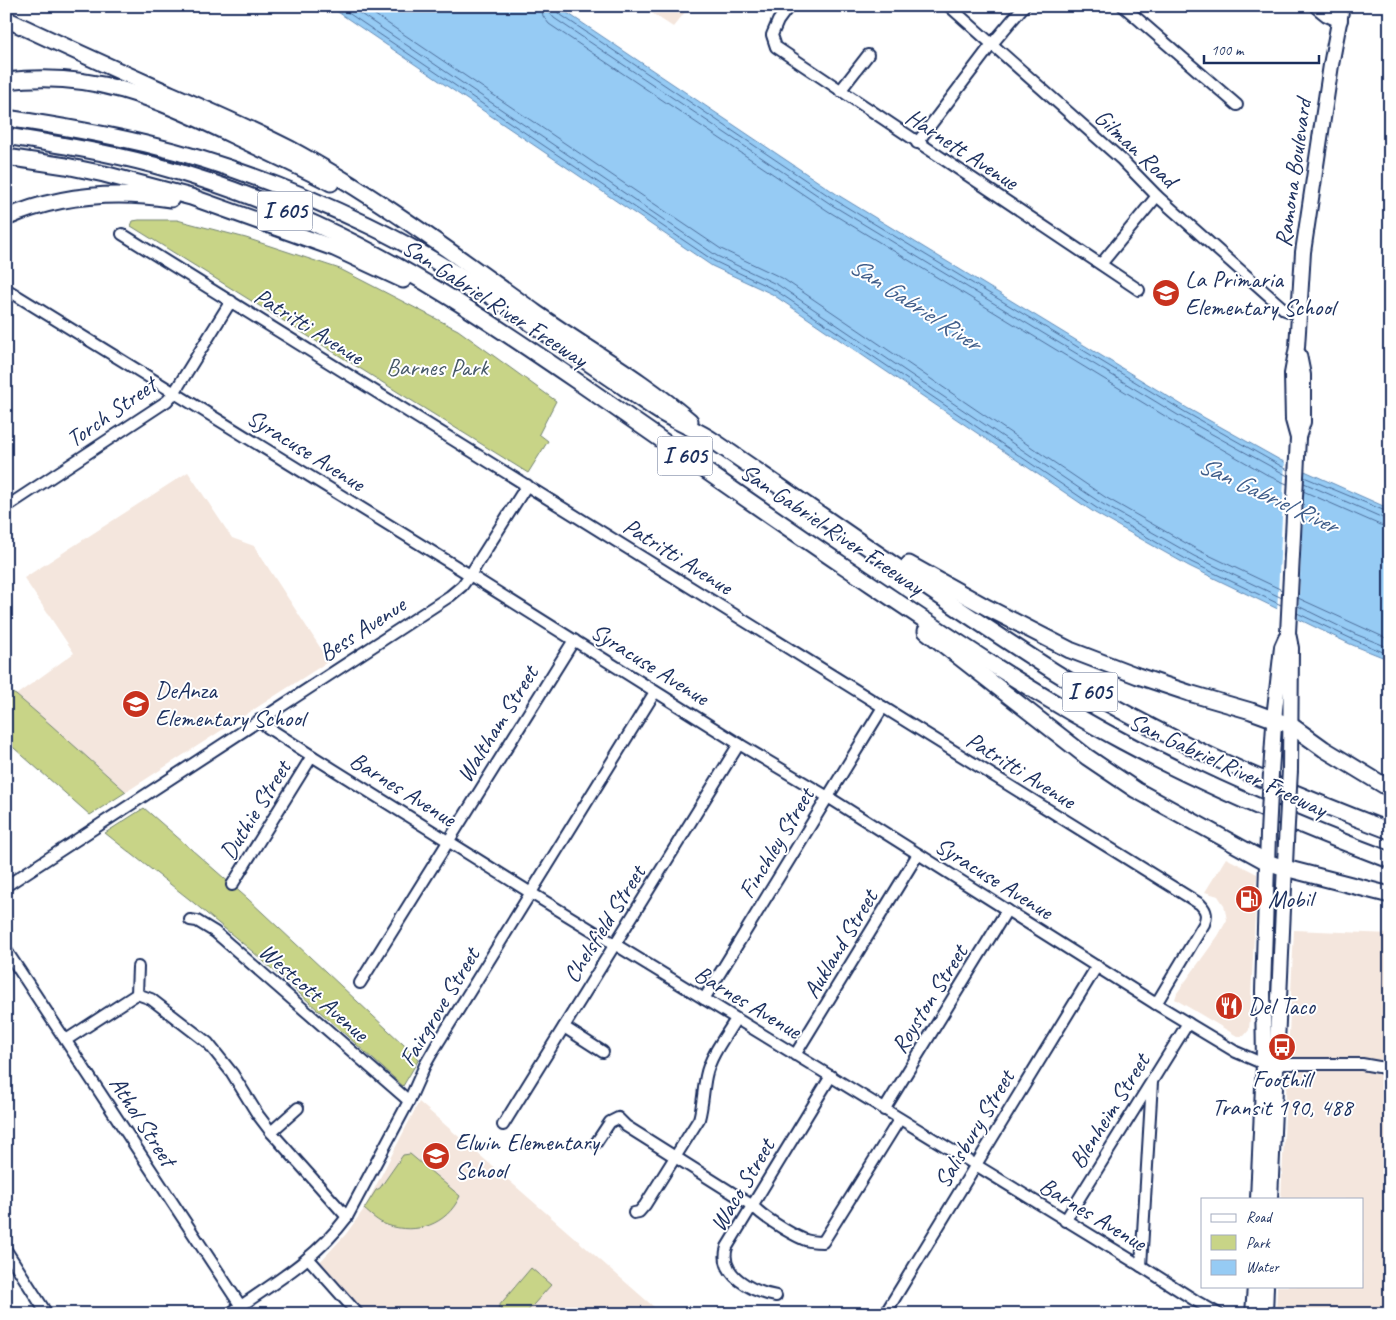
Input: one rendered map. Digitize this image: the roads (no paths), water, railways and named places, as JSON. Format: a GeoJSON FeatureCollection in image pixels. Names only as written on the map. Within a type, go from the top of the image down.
{"type":"FeatureCollection","features":[{"type":"Feature","properties":{"kind":"highway"},"geometry":{"type":"LineString","coordinates":[[6,19],[287,148],[378,201],[537,314],[668,402],[710,439]]}},
{"type":"Feature","properties":{"kind":"highway"},"geometry":{"type":"LineString","coordinates":[[6,81],[57,79],[86,81],[120,88],[154,99],[328,181],[404,220]]}},
{"type":"Feature","properties":{"kind":"highway","name":"San Gabriel River Freeway"},"geometry":{"type":"LineString","coordinates":[[11,119],[111,136],[206,160],[261,179],[363,222],[431,259],[661,412],[710,439],[1058,674],[1147,724],[1245,772],[1309,800],[1390,831]]}},
{"type":"Feature","properties":{"kind":"highway","name":"San Gabriel River Freeway"},"geometry":{"type":"LineString","coordinates":[[10,137],[94,151],[202,179],[255,198],[316,224],[363,247],[425,281],[530,349],[840,564],[1027,686],[1121,741],[1252,805],[1390,860]]}},
{"type":"Feature","properties":{"kind":"highway"},"geometry":{"type":"LineString","coordinates":[[10,158],[66,166],[139,182],[191,197],[307,238],[368,262],[530,349]]}},
{"type":"Feature","properties":{"kind":"highway"},"geometry":{"type":"LineString","coordinates":[[6,218],[55,202],[93,196],[122,195],[166,198],[231,212]]}},
{"type":"Feature","properties":{"kind":"highway"},"geometry":{"type":"LineString","coordinates":[[814,511],[988,608],[1070,650],[1155,682],[1292,726],[1324,749],[1390,789]]}},
{"type":"Feature","properties":{"kind":"highway"},"geometry":{"type":"LineString","coordinates":[[840,564],[1087,757],[1136,790],[1267,862],[1390,895]]}},
{"type":"Feature","properties":{"kind":"main road"},"geometry":{"type":"LineString","coordinates":[[1317,6],[1327,14],[1340,20]]}},
{"type":"Feature","properties":{"kind":"main road","name":"Ramona Boulevard"},"geometry":{"type":"LineString","coordinates":[[1258,1198],[1285,868],[1290,770],[1292,726],[1291,648],[1288,633],[1297,443],[1303,422],[1303,375],[1297,347],[1303,252],[1331,65],[1342,6]]}},
{"type":"Feature","properties":{"kind":"main road","name":"Ramona Boulevard"},"geometry":{"type":"LineString","coordinates":[[1270,1198],[1270,1064],[1263,991],[1267,862],[1274,719],[1282,647],[1288,633]]}},
{"type":"Feature","properties":{"kind":"main road"},"geometry":{"type":"LineString","coordinates":[[1253,1314],[1254,1288]]}},
{"type":"Feature","properties":{"kind":"main road"},"geometry":{"type":"LineString","coordinates":[[1265,1314],[1266,1288]]}},
{"type":"Feature","properties":{"kind":"street","name":"Harnett Avenue"},"geometry":{"type":"LineString","coordinates":[[789,6],[778,21],[772,35],[776,47],[1139,290]]}},
{"type":"Feature","properties":{"kind":"street","name":"Gilman Road"},"geometry":{"type":"LineString","coordinates":[[949,6],[1122,160],[1157,196],[1285,310],[1299,316]]}},
{"type":"Feature","properties":{"kind":"street"},"geometry":{"type":"LineString","coordinates":[[917,143],[992,44],[1024,6]]}},
{"type":"Feature","properties":{"kind":"street"},"geometry":{"type":"LineString","coordinates":[[1123,6],[1237,105]]}},
{"type":"Feature","properties":{"kind":"street"},"geometry":{"type":"LineString","coordinates":[[840,91],[868,55]]}},
{"type":"Feature","properties":{"kind":"street"},"geometry":{"type":"LineString","coordinates":[[1102,264],[1157,196]]}},
{"type":"Feature","properties":{"kind":"street","name":"Patritti Avenue"},"geometry":{"type":"LineString","coordinates":[[122,234],[1200,904],[1205,909],[1207,916],[1199,935],[1156,1004]]}},
{"type":"Feature","properties":{"kind":"street","name":"Syracuse Avenue"},"geometry":{"type":"LineString","coordinates":[[6,289],[470,575],[739,744],[828,797],[1156,1004],[1236,1052],[1270,1064]]}},
{"type":"Feature","properties":{"kind":"street","name":"Torch Street"},"geometry":{"type":"LineString","coordinates":[[6,507],[166,401],[174,393],[230,301]]}},
{"type":"Feature","properties":{"kind":"street","name":"Bess Avenue"},"geometry":{"type":"LineString","coordinates":[[6,886],[450,596],[462,586],[470,575],[527,485]]}},
{"type":"Feature","properties":{"kind":"street","name":"Waltham Street"},"geometry":{"type":"LineString","coordinates":[[360,983],[574,640]]}},
{"type":"Feature","properties":{"kind":"street","name":"Fairgrove Street"},"geometry":{"type":"LineString","coordinates":[[229,1314],[243,1310],[309,1259],[336,1232],[347,1217],[409,1102],[425,1065],[436,1046],[655,692]]}},
{"type":"Feature","properties":{"kind":"street","name":"Finchley Street"},"geometry":{"type":"LineString","coordinates":[[704,1000],[883,707]]}},
{"type":"Feature","properties":{"kind":"street","name":"Barnes Avenue"},"geometry":{"type":"LineString","coordinates":[[259,720],[312,756],[615,945],[1141,1266],[1196,1302],[1219,1314]]}},
{"type":"Feature","properties":{"kind":"street","name":"Chelsfield Street"},"geometry":{"type":"LineString","coordinates":[[503,1126],[739,744]]}},
{"type":"Feature","properties":{"kind":"street","name":"Duthie Street"},"geometry":{"type":"LineString","coordinates":[[232,884],[312,756]]}},
{"type":"Feature","properties":{"kind":"street","name":"Aukland Street"},"geometry":{"type":"LineString","coordinates":[[795,1055],[918,854]]}},
{"type":"Feature","properties":{"kind":"street","name":"Royston Street"},"geometry":{"type":"LineString","coordinates":[[884,1110],[1007,910]]}},
{"type":"Feature","properties":{"kind":"street","name":"Westcott Avenue"},"geometry":{"type":"LineString","coordinates":[[190,920],[197,921],[215,932],[409,1102]]}},
{"type":"Feature","properties":{"kind":"street","name":"Athol Street"},"geometry":{"type":"LineString","coordinates":[[6,950],[243,1310]]}},
{"type":"Feature","properties":{"kind":"street","name":"Salisbury Street"},"geometry":{"type":"LineString","coordinates":[[885,1314],[1097,966]]}},
{"type":"Feature","properties":{"kind":"street"},"geometry":{"type":"LineString","coordinates":[[137,994],[138,967]]}},
{"type":"Feature","properties":{"kind":"street"},"geometry":{"type":"LineString","coordinates":[[66,1040],[137,994]]}},
{"type":"Feature","properties":{"kind":"street"},"geometry":{"type":"LineString","coordinates":[[137,994],[151,999],[208,1043],[232,1073],[271,1132],[347,1217]]}},
{"type":"Feature","properties":{"kind":"street"},"geometry":{"type":"LineString","coordinates":[[634,1213],[639,1212],[645,1205],[699,1119],[706,1076],[710,1064],[736,1019]]}},
{"type":"Feature","properties":{"kind":"street","name":"Blenheim Street"},"geometry":{"type":"LineString","coordinates":[[1065,1221],[1188,1023]]}},
{"type":"Feature","properties":{"kind":"street"},"geometry":{"type":"LineString","coordinates":[[564,1027],[603,1052]]}},
{"type":"Feature","properties":{"kind":"street"},"geometry":{"type":"LineString","coordinates":[[1270,1064],[1362,1064],[1390,1069]]}},
{"type":"Feature","properties":{"kind":"street","name":"Waco Street"},"geometry":{"type":"LineString","coordinates":[[776,1296],[762,1293],[737,1278],[729,1271],[725,1255],[752,1206],[831,1076]]}},
{"type":"Feature","properties":{"kind":"street"},"geometry":{"type":"LineString","coordinates":[[1141,1266],[1152,1081]]}},
{"type":"Feature","properties":{"kind":"street"},"geometry":{"type":"LineString","coordinates":[[271,1132],[298,1108]]}},
{"type":"Feature","properties":{"kind":"street"},"geometry":{"type":"LineString","coordinates":[[596,1143],[610,1122],[614,1118],[618,1118],[626,1126],[759,1212],[804,1239],[823,1242],[899,1120]]}},
{"type":"Feature","properties":{"kind":"street"},"geometry":{"type":"LineString","coordinates":[[6,1250],[47,1314]]}},
{"type":"Feature","properties":{"kind":"street"},"geometry":{"type":"LineString","coordinates":[[309,1259],[358,1314]]}},
{"type":"Feature","properties":{"kind":"water","name":"San Gabriel River"},"geometry":{"type":"Polygon","coordinates":[[[329,6],[557,6],[838,195],[1187,408],[1280,460],[1390,509],[1390,660],[1350,644],[1189,566],[1095,513],[772,294],[712,266],[329,6]]]}},
{"type":"Feature","properties":{"kind":"place","name":"La Primaria Elementary School"},"geometry":{"type":"Point","coordinates":[1166,293]}},
{"type":"Feature","properties":{"kind":"place","name":"DeAnza Elementary School"},"geometry":{"type":"Point","coordinates":[136,704]}},
{"type":"Feature","properties":{"kind":"place","name":"Mobil"},"geometry":{"type":"Point","coordinates":[1249,899]}},
{"type":"Feature","properties":{"kind":"place","name":"Del Taco"},"geometry":{"type":"Point","coordinates":[1229,1006]}},
{"type":"Feature","properties":{"kind":"place","name":"Foothill Transit 190, 488"},"geometry":{"type":"Point","coordinates":[1282,1047]}},
{"type":"Feature","properties":{"kind":"place","name":"Elwin Elementary School"},"geometry":{"type":"Point","coordinates":[436,1156]}},
{"type":"Feature","properties":{"kind":"park label","name":"Barnes Park"},"geometry":{"type":"Point","coordinates":[437,367]}}]}
